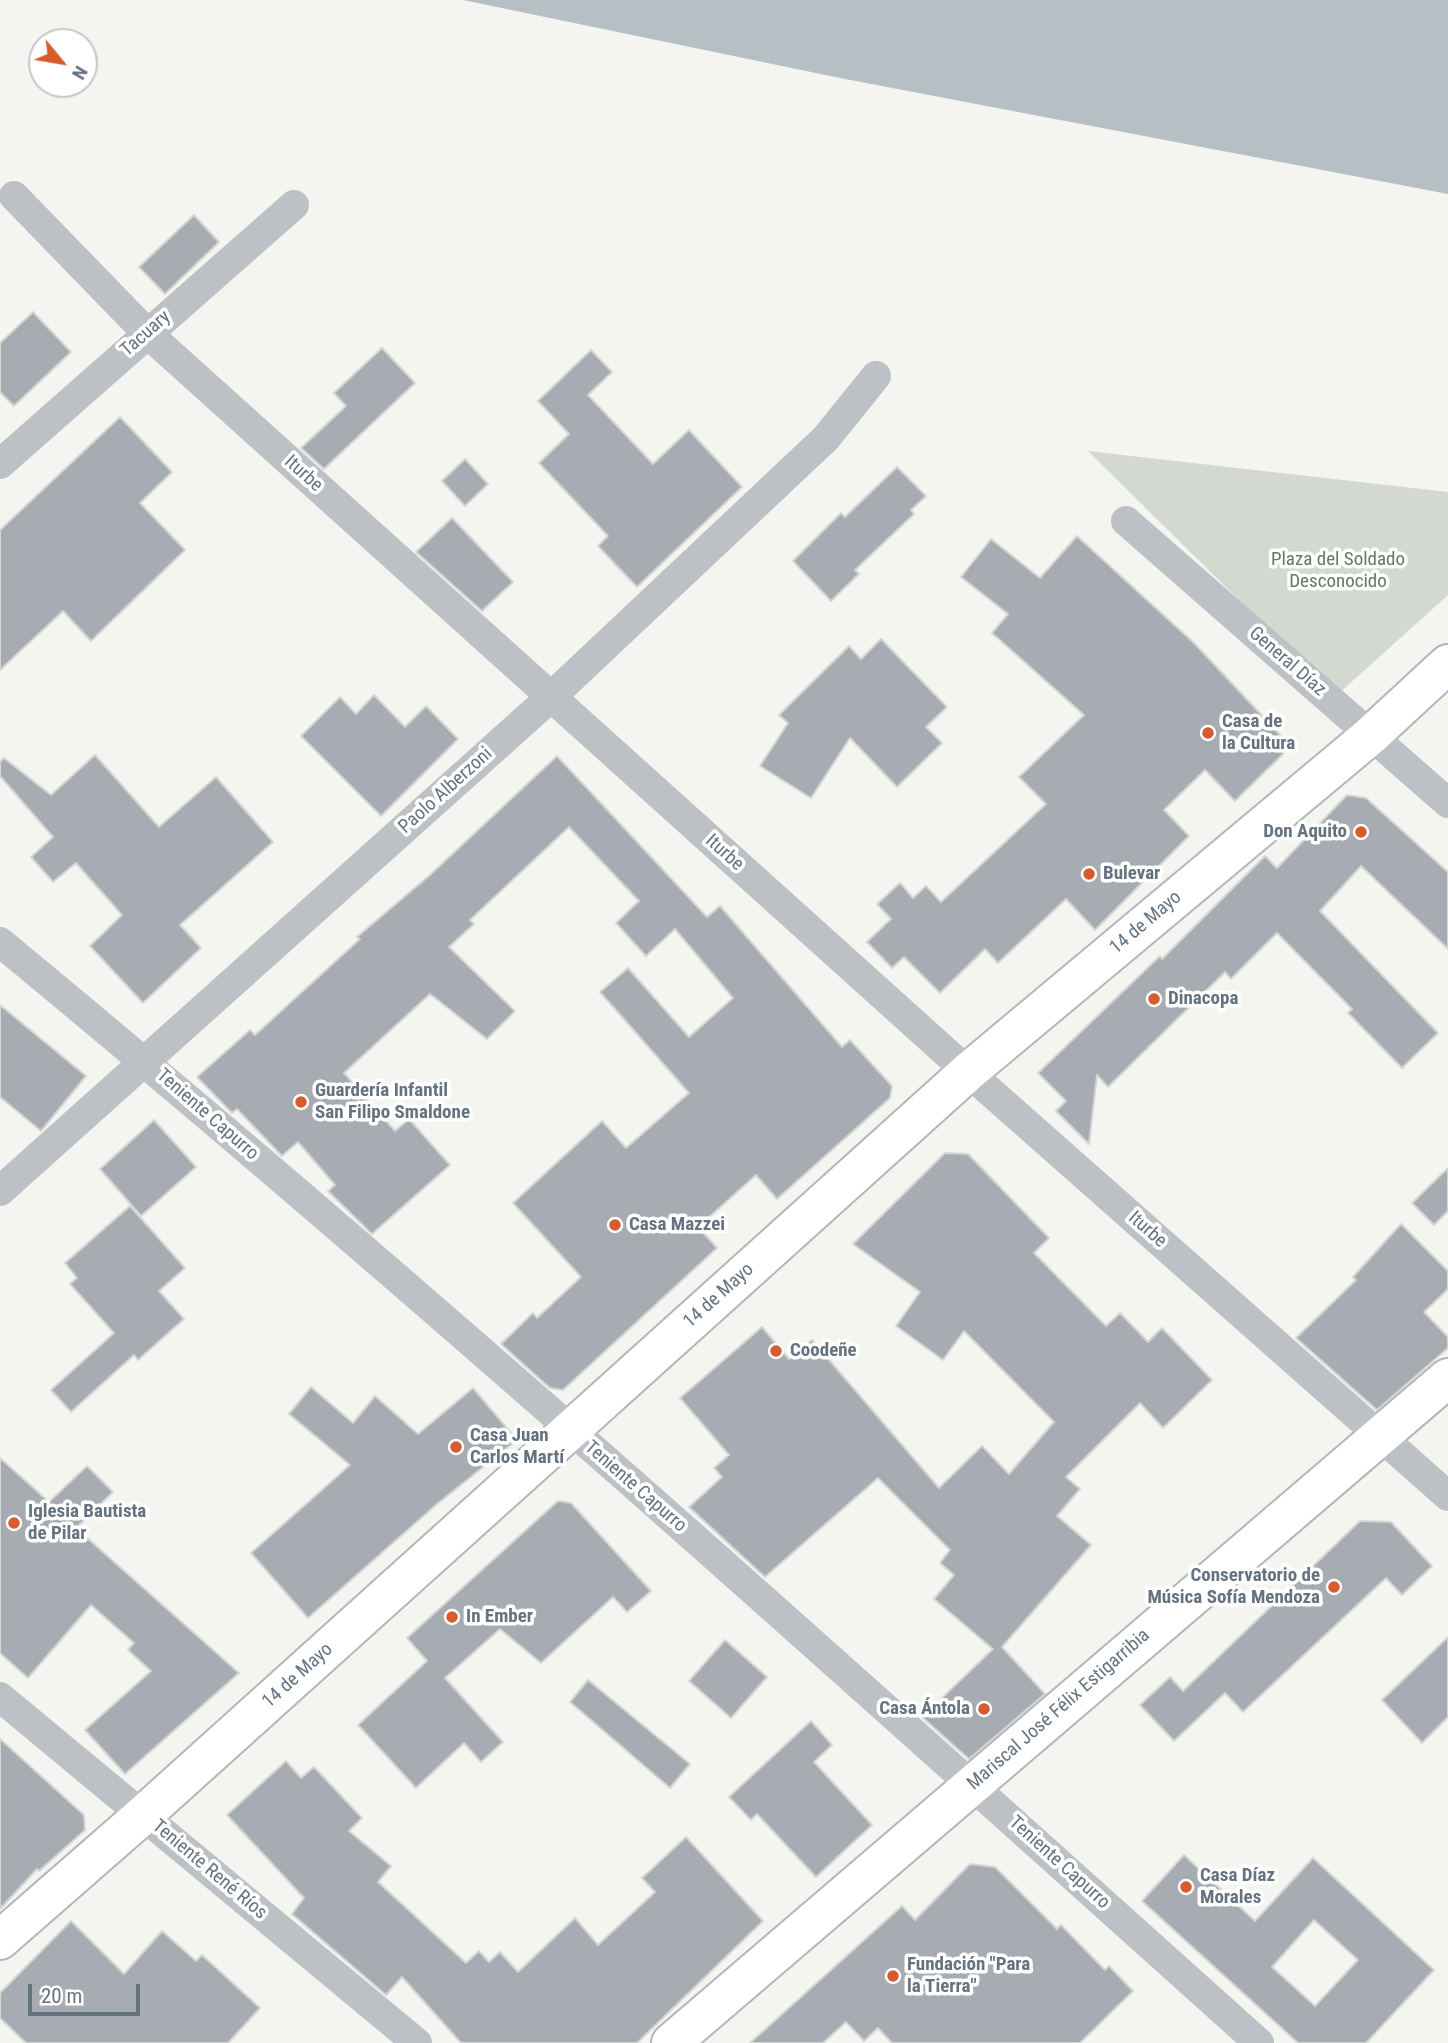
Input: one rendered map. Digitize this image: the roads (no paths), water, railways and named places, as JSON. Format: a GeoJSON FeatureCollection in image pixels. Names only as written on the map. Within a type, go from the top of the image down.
{"type":"FeatureCollection","features":[{"type":"Feature","properties":{"kind":"main road","name":"14 de Mayo"},"geometry":{"type":"LineString","coordinates":[[0,1940],[143,1815],[968,1072],[1370,736],[1448,664]]}},
{"type":"Feature","properties":{"kind":"main road","name":"Mariscal José Félix Estigarribia"},"geometry":{"type":"LineString","coordinates":[[671,2043],[1448,1378]]}},
{"type":"Feature","properties":{"kind":"street","name":"Iturbe"},"geometry":{"type":"LineString","coordinates":[[14,196],[147,333],[968,1072],[1448,1496]]}},
{"type":"Feature","properties":{"kind":"street","name":"Tacuary"},"geometry":{"type":"LineString","coordinates":[[0,464],[293,205]]}},
{"type":"Feature","properties":{"kind":"street","name":"Paolo Alberzoni"},"geometry":{"type":"LineString","coordinates":[[0,1191],[551,697],[826,438],[876,376]]}},
{"type":"Feature","properties":{"kind":"street","name":"General Díaz"},"geometry":{"type":"LineString","coordinates":[[1126,521],[1448,803]]}},
{"type":"Feature","properties":{"kind":"street","name":"Teniente Capurro"},"geometry":{"type":"LineString","coordinates":[[0,942],[144,1061],[570,1430],[1259,2043]]}},
{"type":"Feature","properties":{"kind":"street","name":"Teniente René Ríos"},"geometry":{"type":"LineString","coordinates":[[0,1697],[417,2043]]}},
{"type":"Feature","properties":{"kind":"place","name":"Casa de la Cultura"},"geometry":{"type":"Point","coordinates":[1208,733]}},
{"type":"Feature","properties":{"kind":"place","name":"Don Aquito"},"geometry":{"type":"Point","coordinates":[1361,832]}},
{"type":"Feature","properties":{"kind":"place","name":"Bulevar"},"geometry":{"type":"Point","coordinates":[1089,874]}},
{"type":"Feature","properties":{"kind":"place","name":"Dinacopa"},"geometry":{"type":"Point","coordinates":[1154,999]}},
{"type":"Feature","properties":{"kind":"place","name":"Guardería Infantil San Filipo Smaldone"},"geometry":{"type":"Point","coordinates":[301,1102]}},
{"type":"Feature","properties":{"kind":"place","name":"Casa Mazzei"},"geometry":{"type":"Point","coordinates":[615,1225]}},
{"type":"Feature","properties":{"kind":"place","name":"Coodeñe"},"geometry":{"type":"Point","coordinates":[776,1351]}},
{"type":"Feature","properties":{"kind":"place","name":"Casa Juan Carlos Martí"},"geometry":{"type":"Point","coordinates":[456,1447]}},
{"type":"Feature","properties":{"kind":"place","name":"Iglesia Bautista de Pilar"},"geometry":{"type":"Point","coordinates":[14,1523]}},
{"type":"Feature","properties":{"kind":"place","name":"Conservatorio de Música Sofía Mendoza"},"geometry":{"type":"Point","coordinates":[1334,1587]}},
{"type":"Feature","properties":{"kind":"place","name":"In Ember"},"geometry":{"type":"Point","coordinates":[452,1617]}},
{"type":"Feature","properties":{"kind":"place","name":"Casa Ántola"},"geometry":{"type":"Point","coordinates":[984,1709]}},
{"type":"Feature","properties":{"kind":"place","name":"Casa Díaz Morales"},"geometry":{"type":"Point","coordinates":[1186,1887]}},
{"type":"Feature","properties":{"kind":"place","name":"Fundación \"Para la Tierra\""},"geometry":{"type":"Point","coordinates":[893,1976]}},
{"type":"Feature","properties":{"kind":"park label","name":"Plaza del Soldado Desconocido"},"geometry":{"type":"Point","coordinates":[1338,571]}}]}
